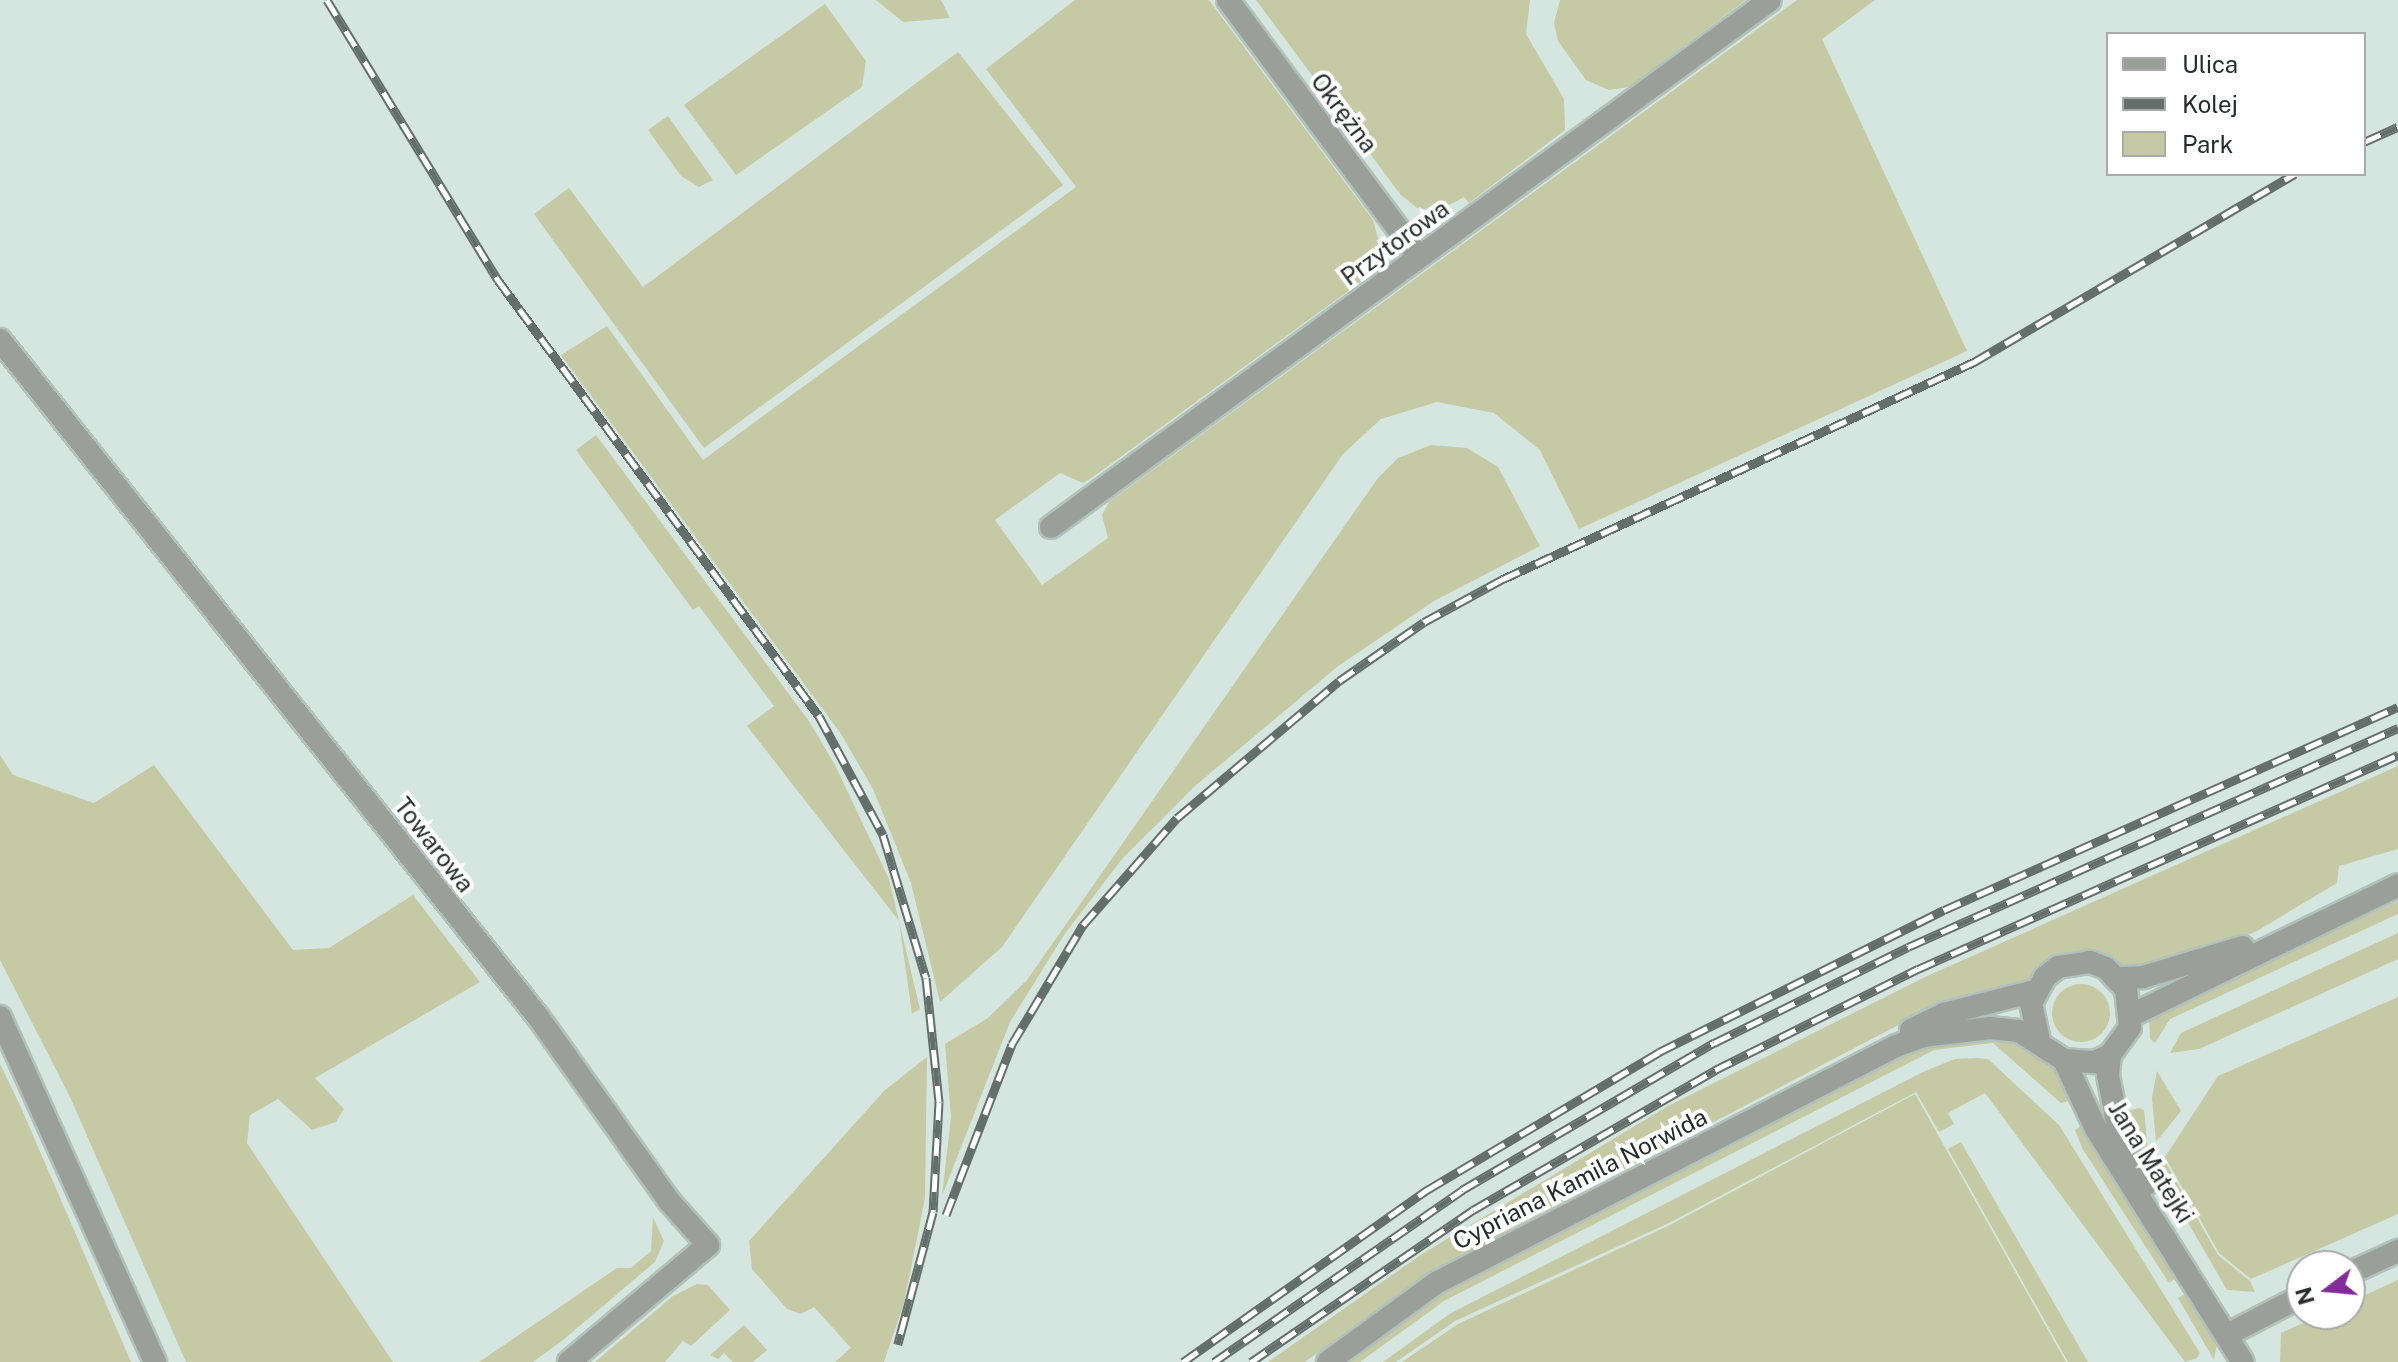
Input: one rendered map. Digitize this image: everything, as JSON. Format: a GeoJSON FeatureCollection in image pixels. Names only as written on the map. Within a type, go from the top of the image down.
{"type":"FeatureCollection","features":[{"type":"Feature","properties":{"kind":"street","name":"Okrężna"},"geometry":{"type":"LineString","coordinates":[[1228,0],[1419,257]]}},
{"type":"Feature","properties":{"kind":"street","name":"Przytorowa"},"geometry":{"type":"LineString","coordinates":[[1051,527],[1770,0]]}},
{"type":"Feature","properties":{"kind":"street","name":"Towarowa"},"geometry":{"type":"LineString","coordinates":[[0,340],[539,1018],[669,1201],[708,1245],[569,1362]]}},
{"type":"Feature","properties":{"kind":"street"},"geometry":{"type":"LineString","coordinates":[[2132,1015],[2309,925],[2398,885]]}},
{"type":"Feature","properties":{"kind":"street"},"geometry":{"type":"LineString","coordinates":[[2119,978],[2156,973],[2309,925]]}},
{"type":"Feature","properties":{"kind":"street"},"geometry":{"type":"LineString","coordinates":[[2074,962],[2098,965],[2119,978],[2132,1015],[2126,1038],[2110,1055],[2095,1062],[2064,1060],[2039,1041],[2031,1016],[2035,991],[2045,977],[2074,962]]}},
{"type":"Feature","properties":{"kind":"street","name":"Cypriana Kamila Norwida"},"geometry":{"type":"LineString","coordinates":[[1328,1362],[1436,1283],[1867,1059],[1944,1014],[2035,991]]}},
{"type":"Feature","properties":{"kind":"street"},"geometry":{"type":"LineString","coordinates":[[0,1017],[155,1362]]}},
{"type":"Feature","properties":{"kind":"street","name":"Cypriana Kamila Norwida"},"geometry":{"type":"LineString","coordinates":[[1867,1059],[1923,1036],[1954,1031],[2019,1031],[2039,1041]]}},
{"type":"Feature","properties":{"kind":"street","name":"Jana Matejki"},"geometry":{"type":"LineString","coordinates":[[2110,1055],[2108,1075],[2117,1122],[2175,1248]]}},
{"type":"Feature","properties":{"kind":"street","name":"Jana Matejki"},"geometry":{"type":"LineString","coordinates":[[2064,1060],[2096,1129],[2175,1248],[2243,1362]]}},
{"type":"Feature","properties":{"kind":"street"},"geometry":{"type":"LineString","coordinates":[[2366,1266],[2398,1251]]}},
{"type":"Feature","properties":{"kind":"street"},"geometry":{"type":"LineString","coordinates":[[2227,1335],[2286,1304]]}},
{"type":"Feature","properties":{"kind":"green space"},"geometry":{"type":"Polygon","coordinates":[[[876,0],[941,0],[950,18],[903,22],[876,0]]]}},
{"type":"Feature","properties":{"kind":"green space"},"geometry":{"type":"Polygon","coordinates":[[[1075,0],[1209,0],[1373,220],[1380,245],[1375,266],[1362,281],[1093,477],[1083,483],[1060,473],[995,520],[1042,585],[1108,538],[1102,515],[1109,502],[1797,0],[1875,0],[1822,39],[1967,351],[1579,529],[1540,450],[1494,413],[1437,402],[1381,419],[1343,454],[1002,947],[940,1002],[911,883],[873,789],[841,734],[561,355],[607,326],[703,460],[1076,187],[986,69],[1075,0]]]}},
{"type":"Feature","properties":{"kind":"green space"},"geometry":{"type":"Polygon","coordinates":[[[1256,0],[1530,0],[1526,34],[1564,99],[1565,130],[1469,203],[1464,197],[1438,211],[1417,208],[1400,194],[1256,0]]]}},
{"type":"Feature","properties":{"kind":"green space"},"geometry":{"type":"Polygon","coordinates":[[[1560,0],[1746,0],[1629,87],[1609,90],[1586,80],[1558,41],[1554,23],[1560,0]]]}},
{"type":"Feature","properties":{"kind":"green space"},"geometry":{"type":"Polygon","coordinates":[[[825,4],[866,61],[862,87],[736,175],[684,105],[825,4]]]}},
{"type":"Feature","properties":{"kind":"green space"},"geometry":{"type":"Polygon","coordinates":[[[958,52],[1063,185],[704,448],[534,214],[569,188],[643,287],[958,52]]]}},
{"type":"Feature","properties":{"kind":"green space"},"geometry":{"type":"Polygon","coordinates":[[[668,116],[713,180],[699,187],[681,176],[648,130],[668,116]]]}},
{"type":"Feature","properties":{"kind":"green space"},"geometry":{"type":"Polygon","coordinates":[[[596,435],[809,721],[835,765],[889,879],[920,1009],[912,1014],[899,921],[747,726],[774,706],[699,606],[693,610],[576,450],[596,435]]]}},
{"type":"Feature","properties":{"kind":"green space"},"geometry":{"type":"Polygon","coordinates":[[[1431,445],[1467,448],[1498,467],[1540,546],[1434,601],[1337,667],[1195,786],[1122,859],[1064,935],[1010,1022],[942,1196],[951,1117],[945,1044],[988,1018],[1027,980],[1378,478],[1398,458],[1431,445]]]}},
{"type":"Feature","properties":{"kind":"green space"},"geometry":{"type":"Polygon","coordinates":[[[0,755],[13,775],[94,803],[154,765],[293,950],[329,948],[413,895],[480,982],[315,1078],[344,1109],[336,1122],[312,1130],[278,1099],[250,1115],[247,1143],[393,1362],[186,1362],[70,1097],[0,960],[0,755]]]}},
{"type":"Feature","properties":{"kind":"green space"},"geometry":{"type":"Polygon","coordinates":[[[2398,766],[2398,849],[2339,866],[2337,883],[2257,931],[2220,947],[2131,969],[2089,953],[2057,957],[2019,987],[1925,1011],[1427,1273],[1305,1362],[1268,1362],[1422,1254],[1668,1106],[1925,977],[2398,766]]]}},
{"type":"Feature","properties":{"kind":"green space"},"geometry":{"type":"Polygon","coordinates":[[[2398,901],[2398,914],[2170,1019],[2155,1043],[2150,1039],[2149,1018],[2157,1012],[2398,901]]]}},
{"type":"Feature","properties":{"kind":"green space"},"geometry":{"type":"Polygon","coordinates":[[[2398,933],[2398,959],[2199,1049],[2170,1053],[2181,1033],[2398,933]]]}},
{"type":"Feature","properties":{"kind":"green space"},"geometry":{"type":"Polygon","coordinates":[[[2081,984],[2101,993],[2110,1013],[2101,1033],[2081,1042],[2061,1033],[2052,1013],[2061,993],[2081,984]]]}},
{"type":"Feature","properties":{"kind":"green space"},"geometry":{"type":"Polygon","coordinates":[[[2398,997],[2398,1214],[2317,1250],[2286,1250],[2286,1264],[2251,1279],[2219,1253],[2165,1157],[2218,1076],[2398,997]]]}},
{"type":"Feature","properties":{"kind":"green space"},"geometry":{"type":"Polygon","coordinates":[[[2006,1036],[2030,1046],[2060,1073],[2073,1100],[2061,1103],[1993,1043],[1934,1050],[1444,1301],[1360,1362],[1350,1362],[1442,1295],[1907,1055],[1932,1044],[2006,1036]]]}},
{"type":"Feature","properties":{"kind":"green space"},"geometry":{"type":"Polygon","coordinates":[[[927,1057],[925,1198],[904,1303],[884,1362],[835,1362],[851,1348],[814,1307],[801,1314],[787,1309],[752,1269],[749,1241],[885,1090],[927,1057]]]}},
{"type":"Feature","properties":{"kind":"green space"},"geometry":{"type":"Polygon","coordinates":[[[1955,1059],[1988,1059],[2059,1125],[2200,1353],[2197,1358],[2185,1362],[1985,1093],[1948,1113],[1954,1124],[1939,1132],[1916,1092],[1669,1223],[1455,1321],[1396,1362],[1383,1362],[1451,1313],[1925,1071],[1955,1059]]]}},
{"type":"Feature","properties":{"kind":"green space"},"geometry":{"type":"Polygon","coordinates":[[[0,1064],[19,1103],[131,1362],[0,1362],[0,1064]]]}},
{"type":"Feature","properties":{"kind":"green space"},"geometry":{"type":"Polygon","coordinates":[[[2157,1071],[2181,1111],[2156,1142],[2152,1098],[2157,1071]]]}},
{"type":"Feature","properties":{"kind":"green space"},"geometry":{"type":"Polygon","coordinates":[[[1915,1094],[2066,1362],[1402,1362],[1458,1324],[1670,1225],[1915,1094]]]}},
{"type":"Feature","properties":{"kind":"green space"},"geometry":{"type":"Polygon","coordinates":[[[2139,1108],[2144,1110],[2150,1172],[2123,1112],[2139,1108]]]}},
{"type":"Feature","properties":{"kind":"green space"},"geometry":{"type":"Polygon","coordinates":[[[2083,1125],[2178,1277],[2169,1283],[2082,1148],[2075,1130],[2083,1125]]]}},
{"type":"Feature","properties":{"kind":"green space"},"geometry":{"type":"Polygon","coordinates":[[[1961,1142],[2088,1362],[2068,1362],[1948,1149],[1961,1142]]]}},
{"type":"Feature","properties":{"kind":"green space"},"geometry":{"type":"Polygon","coordinates":[[[2163,1158],[2218,1255],[2250,1281],[2255,1292],[2227,1290],[2160,1174],[2163,1158]]]}},
{"type":"Feature","properties":{"kind":"green space"},"geometry":{"type":"Polygon","coordinates":[[[653,1217],[664,1241],[655,1262],[563,1340],[533,1362],[479,1362],[617,1268],[631,1268],[651,1251],[653,1217]]]}},
{"type":"Feature","properties":{"kind":"green space"},"geometry":{"type":"Polygon","coordinates":[[[2398,1280],[2398,1362],[2280,1362],[2281,1333],[2288,1330],[2366,1330],[2366,1295],[2398,1280]]]}},
{"type":"Feature","properties":{"kind":"green space"},"geometry":{"type":"Polygon","coordinates":[[[697,1284],[708,1285],[730,1310],[691,1346],[683,1341],[665,1362],[595,1362],[673,1296],[697,1284]]]}},
{"type":"Feature","properties":{"kind":"green space"},"geometry":{"type":"Polygon","coordinates":[[[2187,1293],[2217,1343],[2214,1360],[2178,1298],[2187,1293]]]}},
{"type":"Feature","properties":{"kind":"green space"},"geometry":{"type":"Polygon","coordinates":[[[744,1325],[767,1350],[753,1362],[733,1362],[724,1353],[718,1359],[710,1355],[744,1325]]]}},
{"type":"Feature","properties":{"kind":"railway"},"geometry":{"type":"LineString","coordinates":[[327,0],[498,280],[819,716],[883,835],[926,978],[939,1102],[933,1212],[898,1344]]}},
{"type":"Feature","properties":{"kind":"railway"},"geometry":{"type":"LineString","coordinates":[[2366,141],[2398,127]]}},
{"type":"Feature","properties":{"kind":"railway"},"geometry":{"type":"LineString","coordinates":[[946,1215],[1012,1044],[1083,925],[1177,818],[1339,681],[1424,622],[1503,579],[1974,362],[2292,176]]}},
{"type":"Feature","properties":{"kind":"railway"},"geometry":{"type":"LineString","coordinates":[[1183,1362],[1427,1190],[1659,1052],[1944,910],[2398,707]]}},
{"type":"Feature","properties":{"kind":"railway"},"geometry":{"type":"LineString","coordinates":[[1214,1362],[1462,1190],[1714,1043],[1908,947],[2398,728]]}},
{"type":"Feature","properties":{"kind":"railway"},"geometry":{"type":"LineString","coordinates":[[1251,1362],[1473,1210],[1715,1070],[1918,969],[2398,755]]}}]}
